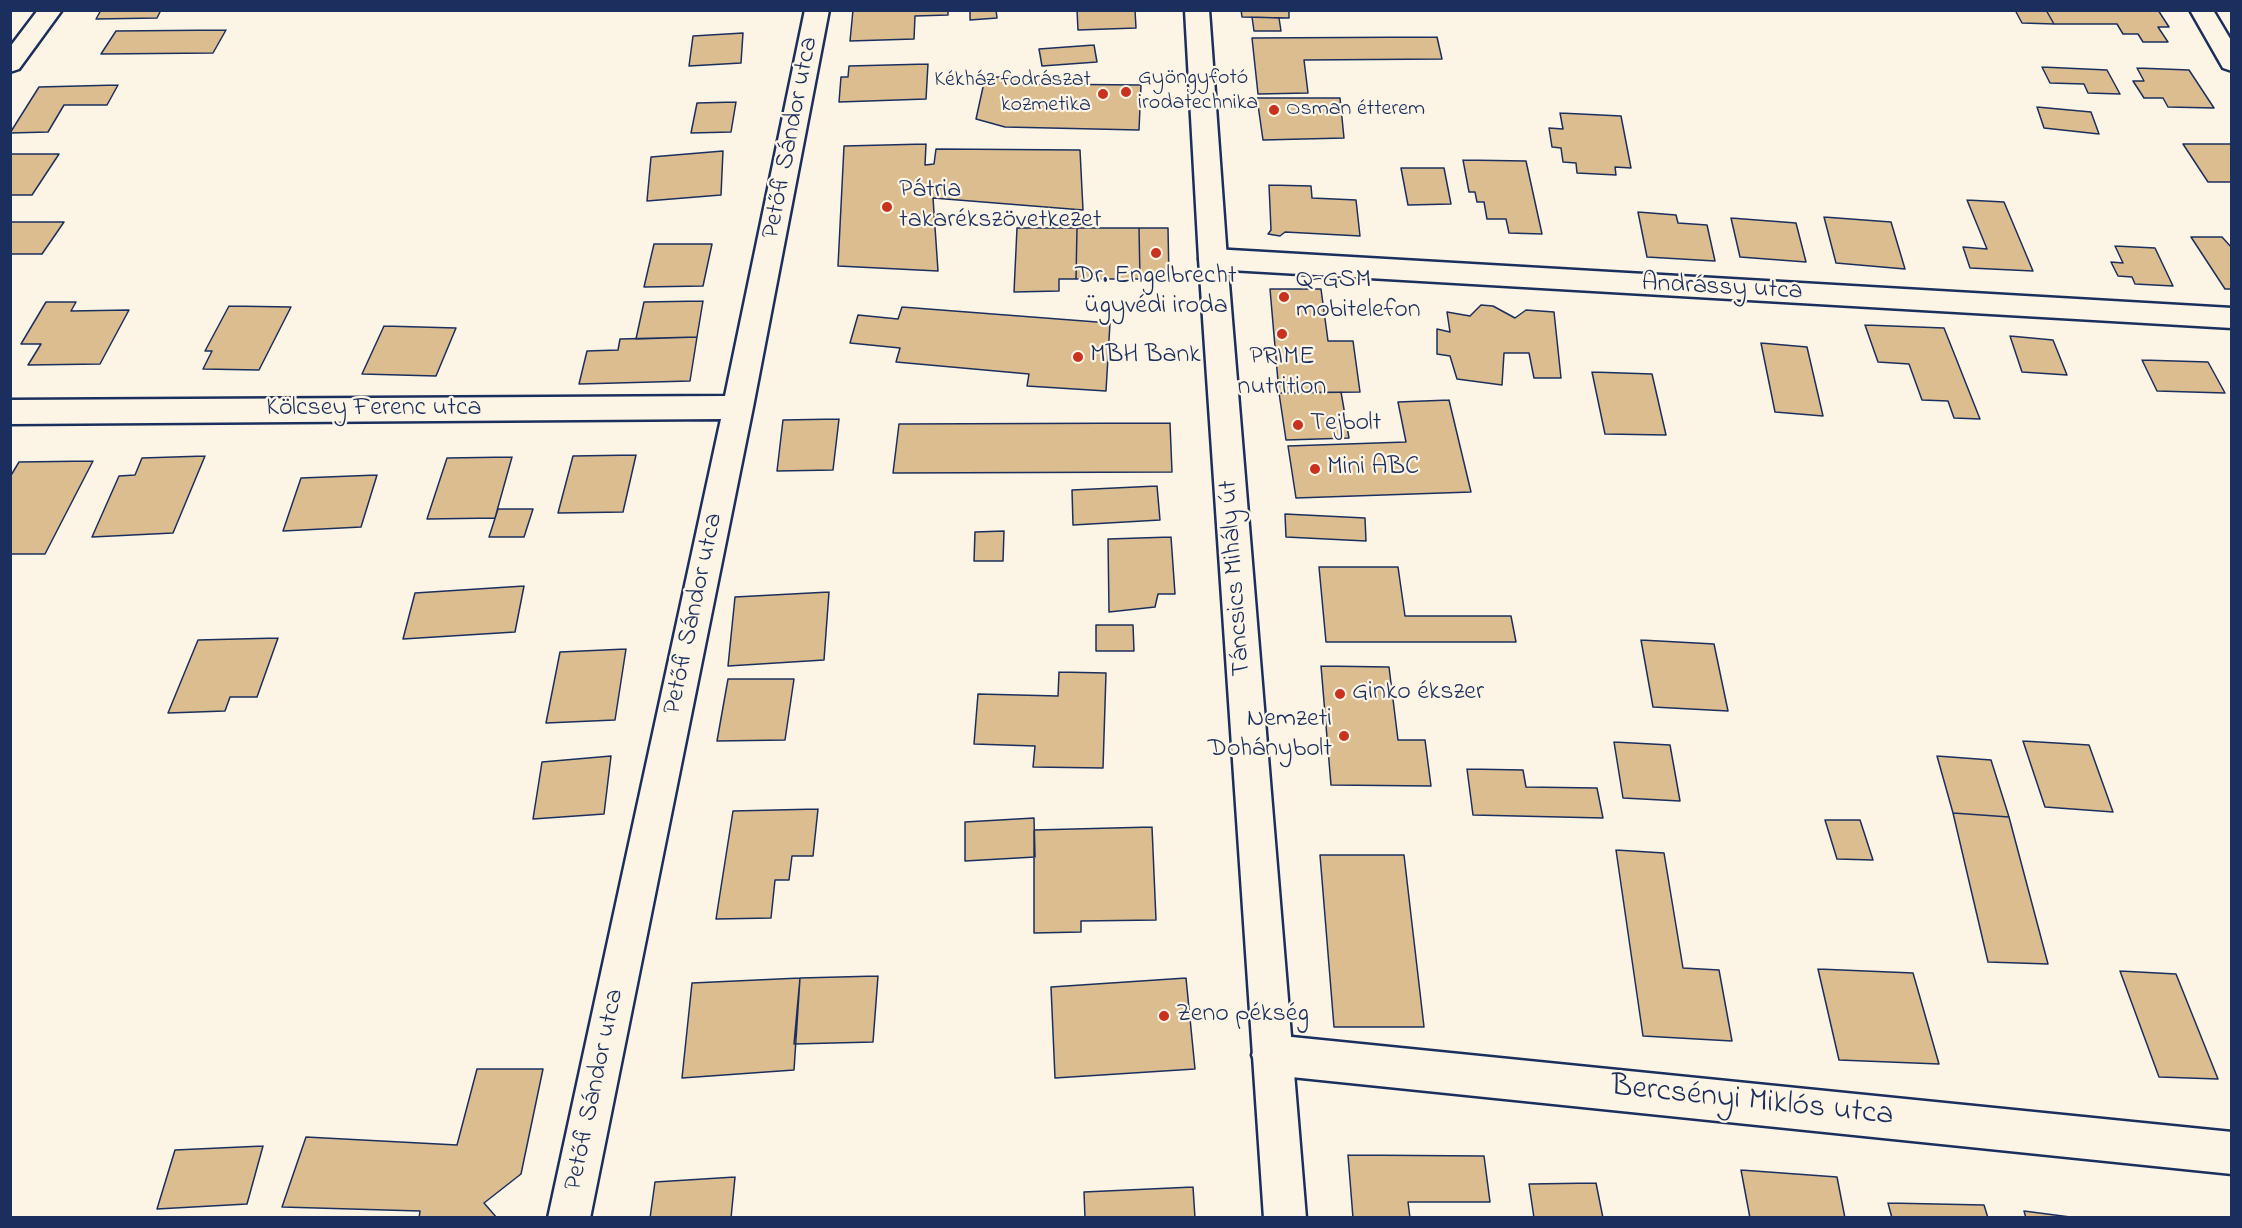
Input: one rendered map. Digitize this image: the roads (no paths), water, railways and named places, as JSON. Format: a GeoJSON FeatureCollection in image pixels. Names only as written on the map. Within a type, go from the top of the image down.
{"type":"FeatureCollection","features":[{"type":"Feature","properties":{"kind":"street"},"geometry":{"type":"LineString","coordinates":[[10,64],[51,10]]}},
{"type":"Feature","properties":{"kind":"street","name":"Petőfi Sándor utca"},"geometry":{"type":"LineString","coordinates":[[569,1218],[738,407],[817,10]]}},
{"type":"Feature","properties":{"kind":"street","name":"Táncsics Mihály út"},"geometry":{"type":"LineString","coordinates":[[1197,10],[1213,259],[1285,1218]]}},
{"type":"Feature","properties":{"kind":"street"},"geometry":{"type":"LineString","coordinates":[[2201,10],[2232,63]]}},
{"type":"Feature","properties":{"kind":"street","name":"Andrássy utca"},"geometry":{"type":"LineString","coordinates":[[1213,259],[2232,318]]}},
{"type":"Feature","properties":{"kind":"street","name":"Kölcsey Ferenc utca"},"geometry":{"type":"LineString","coordinates":[[10,412],[738,407]]}},
{"type":"Feature","properties":{"kind":"street","name":"Bercsényi Miklós utca"},"geometry":{"type":"LineString","coordinates":[[1272,1054],[2232,1153]]}},
{"type":"Feature","properties":{"kind":"place","name":"Gyöngyfotó irodatechnika"},"geometry":{"type":"Point","coordinates":[1126,92]}},
{"type":"Feature","properties":{"kind":"place","name":"Kékház fodrászat kozmetika"},"geometry":{"type":"Point","coordinates":[1103,94]}},
{"type":"Feature","properties":{"kind":"place","name":"Osman étterem"},"geometry":{"type":"Point","coordinates":[1274,110]}},
{"type":"Feature","properties":{"kind":"place","name":"Pátria takarékszövetkezet"},"geometry":{"type":"Point","coordinates":[887,207]}},
{"type":"Feature","properties":{"kind":"place","name":"Dr. Engelbrecht ügyvédi iroda"},"geometry":{"type":"Point","coordinates":[1156,253]}},
{"type":"Feature","properties":{"kind":"place","name":"Q-GSM mobitelefon"},"geometry":{"type":"Point","coordinates":[1284,297]}},
{"type":"Feature","properties":{"kind":"place","name":"PRIME nutrition"},"geometry":{"type":"Point","coordinates":[1282,334]}},
{"type":"Feature","properties":{"kind":"place","name":"MBH Bank"},"geometry":{"type":"Point","coordinates":[1078,357]}},
{"type":"Feature","properties":{"kind":"place","name":"Tejbolt"},"geometry":{"type":"Point","coordinates":[1298,425]}},
{"type":"Feature","properties":{"kind":"place","name":"Mini ABC"},"geometry":{"type":"Point","coordinates":[1315,469]}},
{"type":"Feature","properties":{"kind":"place","name":"Ginko ékszer"},"geometry":{"type":"Point","coordinates":[1340,694]}},
{"type":"Feature","properties":{"kind":"place","name":"Nemzeti Dohánybolt"},"geometry":{"type":"Point","coordinates":[1344,736]}},
{"type":"Feature","properties":{"kind":"place","name":"Zeno pékség"},"geometry":{"type":"Point","coordinates":[1164,1016]}}]}
